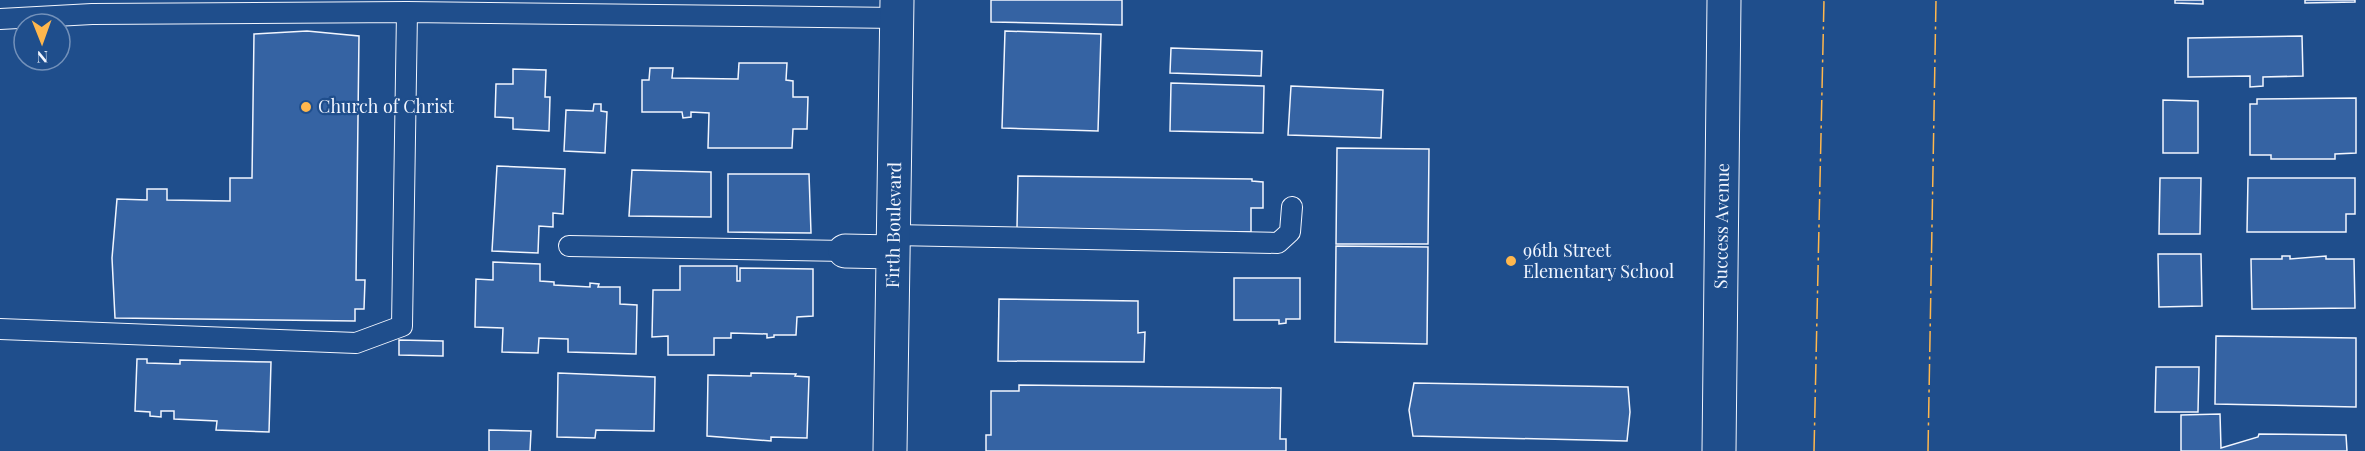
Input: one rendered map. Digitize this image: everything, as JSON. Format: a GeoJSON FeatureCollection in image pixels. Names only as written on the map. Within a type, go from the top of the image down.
{"type":"FeatureCollection","features":[{"type":"Feature","properties":{"kind":"street","name":"Success Avenue"},"geometry":{"type":"LineString","coordinates":[[1719,451],[1724,0]]}},
{"type":"Feature","properties":{"kind":"street","name":"Firth Boulevard"},"geometry":{"type":"LineString","coordinates":[[890,451],[897,9]]}},
{"type":"Feature","properties":{"kind":"street"},"geometry":{"type":"LineString","coordinates":[[845,251],[893,243]]}},
{"type":"Feature","properties":{"kind":"lane"},"geometry":{"type":"LineString","coordinates":[[0,19],[92,14],[897,9]]}},
{"type":"Feature","properties":{"kind":"lane"},"geometry":{"type":"LineString","coordinates":[[0,329],[356,343],[402,326],[407,12]]}},
{"type":"Feature","properties":{"kind":"lane"},"geometry":{"type":"LineString","coordinates":[[893,243],[1278,243],[1290,232],[1292,207]]}},
{"type":"Feature","properties":{"kind":"lane"},"geometry":{"type":"LineString","coordinates":[[569,246],[845,251]]}},
{"type":"Feature","properties":{"kind":"building"},"geometry":{"type":"Polygon","coordinates":[[[991,0],[1122,0],[1122,25],[991,22],[991,0]]]}},
{"type":"Feature","properties":{"kind":"building"},"geometry":{"type":"Polygon","coordinates":[[[2175,0],[2203,0],[2203,4],[2175,3],[2175,0]]]}},
{"type":"Feature","properties":{"kind":"building"},"geometry":{"type":"Polygon","coordinates":[[[2305,0],[2355,0],[2355,2],[2305,3],[2305,0]]]}},
{"type":"Feature","properties":{"kind":"building","name":"Church of Christ"},"geometry":{"type":"Polygon","coordinates":[[[307,31],[359,36],[356,280],[365,280],[364,309],[355,309],[355,321],[115,318],[112,258],[117,199],[147,200],[147,189],[167,189],[167,200],[230,201],[230,178],[252,178],[254,34],[307,31]]]}},
{"type":"Feature","properties":{"kind":"building"},"geometry":{"type":"Polygon","coordinates":[[[1005,31],[1101,34],[1098,131],[1002,128],[1005,31]]]}},
{"type":"Feature","properties":{"kind":"building"},"geometry":{"type":"Polygon","coordinates":[[[2302,36],[2303,76],[2263,77],[2263,86],[2250,87],[2250,76],[2188,77],[2188,38],[2302,36]]]}},
{"type":"Feature","properties":{"kind":"building"},"geometry":{"type":"Polygon","coordinates":[[[1171,48],[1262,51],[1261,76],[1170,73],[1171,48]]]}},
{"type":"Feature","properties":{"kind":"building"},"geometry":{"type":"Polygon","coordinates":[[[739,63],[787,63],[786,80],[793,81],[793,97],[808,97],[807,129],[793,129],[792,148],[708,148],[709,113],[691,112],[691,117],[683,118],[682,112],[642,112],[642,80],[649,80],[650,68],[673,68],[672,78],[738,79],[739,63]]]}},
{"type":"Feature","properties":{"kind":"building"},"geometry":{"type":"Polygon","coordinates":[[[513,69],[546,70],[545,97],[550,97],[549,131],[513,129],[513,118],[495,117],[496,84],[513,84],[513,69]]]}},
{"type":"Feature","properties":{"kind":"building"},"geometry":{"type":"Polygon","coordinates":[[[1171,83],[1264,86],[1263,133],[1170,131],[1171,83]]]}},
{"type":"Feature","properties":{"kind":"building"},"geometry":{"type":"Polygon","coordinates":[[[1291,86],[1383,90],[1381,138],[1288,135],[1291,86]]]}},
{"type":"Feature","properties":{"kind":"building"},"geometry":{"type":"Polygon","coordinates":[[[2356,98],[2356,153],[2335,154],[2335,159],[2271,159],[2271,155],[2250,155],[2250,104],[2257,104],[2257,99],[2356,98]]]}},
{"type":"Feature","properties":{"kind":"building"},"geometry":{"type":"Polygon","coordinates":[[[2163,100],[2198,101],[2198,153],[2163,153],[2163,100]]]}},
{"type":"Feature","properties":{"kind":"building"},"geometry":{"type":"Polygon","coordinates":[[[594,104],[601,104],[601,111],[607,112],[605,153],[564,151],[566,110],[593,111],[594,104]]]}},
{"type":"Feature","properties":{"kind":"building"},"geometry":{"type":"Polygon","coordinates":[[[1337,148],[1429,149],[1428,244],[1336,244],[1337,148]]]}},
{"type":"Feature","properties":{"kind":"building"},"geometry":{"type":"Polygon","coordinates":[[[497,166],[565,169],[563,214],[553,213],[553,227],[539,226],[538,253],[492,251],[497,166]]]}},
{"type":"Feature","properties":{"kind":"building"},"geometry":{"type":"Polygon","coordinates":[[[632,170],[711,172],[711,217],[629,216],[632,170]]]}},
{"type":"Feature","properties":{"kind":"building"},"geometry":{"type":"Polygon","coordinates":[[[728,174],[809,174],[811,233],[728,232],[728,174]]]}},
{"type":"Feature","properties":{"kind":"building"},"geometry":{"type":"Polygon","coordinates":[[[1018,176],[1252,179],[1252,181],[1263,182],[1263,208],[1251,208],[1251,232],[1017,228],[1018,176]]]}},
{"type":"Feature","properties":{"kind":"building"},"geometry":{"type":"Polygon","coordinates":[[[2160,178],[2201,178],[2200,234],[2159,234],[2160,178]]]}},
{"type":"Feature","properties":{"kind":"building"},"geometry":{"type":"Polygon","coordinates":[[[2248,178],[2355,178],[2355,214],[2346,214],[2346,232],[2247,232],[2248,178]]]}},
{"type":"Feature","properties":{"kind":"building"},"geometry":{"type":"Polygon","coordinates":[[[1336,246],[1428,247],[1427,344],[1335,342],[1336,246]]]}},
{"type":"Feature","properties":{"kind":"building"},"geometry":{"type":"Polygon","coordinates":[[[2158,254],[2201,254],[2202,306],[2159,307],[2158,254]]]}},
{"type":"Feature","properties":{"kind":"building"},"geometry":{"type":"Polygon","coordinates":[[[2282,256],[2290,256],[2290,259],[2326,256],[2326,259],[2354,259],[2355,308],[2252,309],[2251,259],[2282,259],[2282,256]]]}},
{"type":"Feature","properties":{"kind":"building"},"geometry":{"type":"Polygon","coordinates":[[[493,262],[540,264],[540,281],[554,282],[554,285],[590,287],[590,283],[599,284],[598,287],[620,287],[620,304],[637,305],[636,354],[568,352],[568,339],[539,338],[538,353],[502,352],[503,328],[475,327],[476,279],[493,280],[493,262]]]}},
{"type":"Feature","properties":{"kind":"building"},"geometry":{"type":"Polygon","coordinates":[[[680,266],[737,266],[737,281],[740,281],[740,268],[813,269],[813,316],[797,317],[796,335],[774,335],[774,337],[767,338],[767,334],[731,333],[731,338],[714,338],[714,355],[668,355],[668,336],[652,337],[653,290],[680,290],[680,266]]]}},
{"type":"Feature","properties":{"kind":"building"},"geometry":{"type":"Polygon","coordinates":[[[1234,278],[1300,278],[1300,319],[1286,319],[1286,323],[1279,324],[1279,320],[1234,320],[1234,278]]]}},
{"type":"Feature","properties":{"kind":"building"},"geometry":{"type":"Polygon","coordinates":[[[999,299],[1138,301],[1138,333],[1145,332],[1144,362],[998,361],[999,299]]]}},
{"type":"Feature","properties":{"kind":"building"},"geometry":{"type":"Polygon","coordinates":[[[2216,336],[2356,338],[2356,407],[2215,404],[2216,336]]]}},
{"type":"Feature","properties":{"kind":"building"},"geometry":{"type":"Polygon","coordinates":[[[399,340],[443,341],[443,356],[399,355],[399,340]]]}},
{"type":"Feature","properties":{"kind":"building"},"geometry":{"type":"Polygon","coordinates":[[[137,359],[147,359],[147,363],[180,364],[180,360],[271,362],[269,432],[216,430],[217,421],[174,419],[174,411],[161,411],[161,417],[150,416],[150,412],[135,411],[137,359]]]}},
{"type":"Feature","properties":{"kind":"building"},"geometry":{"type":"Polygon","coordinates":[[[2156,367],[2199,367],[2198,412],[2155,412],[2156,367]]]}},
{"type":"Feature","properties":{"kind":"building"},"geometry":{"type":"Polygon","coordinates":[[[558,373],[655,377],[654,431],[596,430],[595,438],[557,437],[558,373]]]}},
{"type":"Feature","properties":{"kind":"building"},"geometry":{"type":"Polygon","coordinates":[[[751,373],[796,374],[795,376],[809,377],[807,438],[771,437],[771,441],[707,436],[708,375],[751,376],[751,373]]]}},
{"type":"Feature","properties":{"kind":"building"},"geometry":{"type":"Polygon","coordinates":[[[1414,383],[1628,387],[1630,412],[1627,441],[1413,436],[1409,410],[1414,383]]]}},
{"type":"Feature","properties":{"kind":"building"},"geometry":{"type":"Polygon","coordinates":[[[1019,385],[1281,388],[1280,439],[1286,439],[1286,451],[986,451],[986,435],[991,435],[991,391],[1019,391],[1019,385]]]}},
{"type":"Feature","properties":{"kind":"building"},"geometry":{"type":"Polygon","coordinates":[[[2220,414],[2221,448],[2258,437],[2259,434],[2346,435],[2347,451],[2181,451],[2181,415],[2220,414]]]}},
{"type":"Feature","properties":{"kind":"building"},"geometry":{"type":"Polygon","coordinates":[[[489,430],[531,431],[530,451],[489,451],[489,430]]]}},
{"type":"Feature","properties":{"kind":"power"},"geometry":{"type":"LineString","coordinates":[[1814,451],[1824,0]]}},
{"type":"Feature","properties":{"kind":"power"},"geometry":{"type":"LineString","coordinates":[[1928,451],[1936,0]]}},
{"type":"Feature","properties":{"kind":"place","name":"Church of Christ"},"geometry":{"type":"Point","coordinates":[306,107]}},
{"type":"Feature","properties":{"kind":"place","name":"96th Street Elementary School"},"geometry":{"type":"Point","coordinates":[1511,261]}}]}
